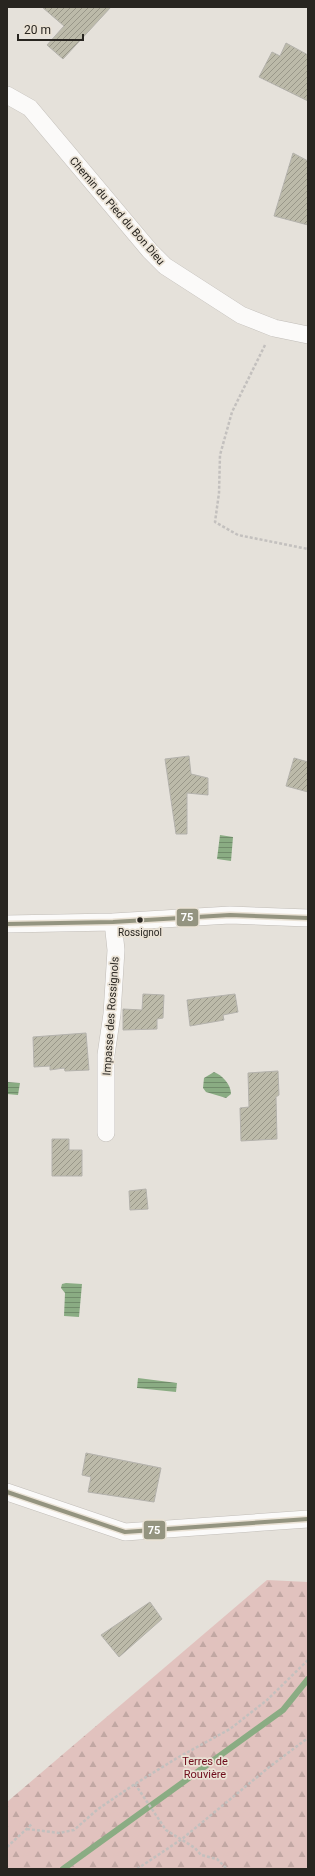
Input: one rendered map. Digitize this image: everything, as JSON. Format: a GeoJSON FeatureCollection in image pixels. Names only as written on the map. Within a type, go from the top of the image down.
{"type":"FeatureCollection","features":[{"type":"Feature","properties":{"kind":"street","name":"Chemin du Pied du Bon Dieu"},"geometry":{"type":"LineString","coordinates":[[7,95],[30,108],[150,251],[165,266],[241,315],[274,328],[308,335]]}},
{"type":"Feature","properties":{"kind":"street"},"geometry":{"type":"LineString","coordinates":[[7,924],[113,922],[230,915],[308,918]]}},
{"type":"Feature","properties":{"kind":"street","name":"Impasse des Rossignols"},"geometry":{"type":"LineString","coordinates":[[106,1134],[106,1055],[112,1014],[116,950],[113,922]]}},
{"type":"Feature","properties":{"kind":"street"},"geometry":{"type":"LineString","coordinates":[[7,1492],[125,1532],[308,1519]]}},
{"type":"Feature","properties":{"kind":"path"},"geometry":{"type":"LineString","coordinates":[[274,328],[232,412],[220,455],[219,493],[215,522],[238,535],[308,549]]}},
{"type":"Feature","properties":{"kind":"path"},"geometry":{"type":"LineString","coordinates":[[27,1829],[59,1833],[74,1830],[98,1809],[135,1784],[177,1758],[230,1730],[267,1700],[308,1660]]}},
{"type":"Feature","properties":{"kind":"path"},"geometry":{"type":"LineString","coordinates":[[137,1869],[182,1839],[268,1768],[308,1738]]}},
{"type":"Feature","properties":{"kind":"path"},"geometry":{"type":"LineString","coordinates":[[135,1784],[166,1830],[195,1848],[201,1855],[217,1859],[227,1869]]}},
{"type":"Feature","properties":{"kind":"path"},"geometry":{"type":"LineString","coordinates":[[7,1847],[32,1824]]}},
{"type":"Feature","properties":{"kind":"green space","name":"Terres de Rouvière"},"geometry":{"type":"Polygon","coordinates":[[[267,1580],[308,1582],[308,1869],[7,1869],[7,1802],[267,1580]]]}},
{"type":"Feature","properties":{"kind":"shaded area"},"geometry":{"type":"Polygon","coordinates":[[[220,835],[233,837],[231,861],[217,859],[220,835]]]}},
{"type":"Feature","properties":{"kind":"shaded area"},"geometry":{"type":"Polygon","coordinates":[[[214,1072],[220,1075],[228,1083],[231,1094],[226,1098],[206,1092],[203,1088],[204,1078],[214,1072]]]}},
{"type":"Feature","properties":{"kind":"shaded area"},"geometry":{"type":"Polygon","coordinates":[[[7,1082],[20,1083],[18,1095],[7,1094],[7,1082]]]}},
{"type":"Feature","properties":{"kind":"shaded area"},"geometry":{"type":"Polygon","coordinates":[[[62,1284],[82,1284],[79,1317],[64,1316],[65,1293],[61,1288],[62,1284]]]}},
{"type":"Feature","properties":{"kind":"shaded area"},"geometry":{"type":"Polygon","coordinates":[[[138,1378],[177,1383],[176,1392],[137,1388],[138,1378]]]}},
{"type":"Feature","properties":{"kind":"building"},"geometry":{"type":"Polygon","coordinates":[[[42,7],[111,7],[63,59],[47,45],[64,26],[42,7]]]}},
{"type":"Feature","properties":{"kind":"building"},"geometry":{"type":"Polygon","coordinates":[[[286,43],[308,55],[308,101],[259,77],[272,52],[280,56],[286,43]]]}},
{"type":"Feature","properties":{"kind":"building"},"geometry":{"type":"Polygon","coordinates":[[[293,153],[308,161],[308,225],[274,216],[293,153]]]}},
{"type":"Feature","properties":{"kind":"building"},"geometry":{"type":"Polygon","coordinates":[[[189,756],[191,774],[208,778],[208,795],[187,793],[187,834],[176,834],[165,759],[189,756]]]}},
{"type":"Feature","properties":{"kind":"building"},"geometry":{"type":"Polygon","coordinates":[[[294,758],[308,762],[308,792],[286,786],[294,758]]]}},
{"type":"Feature","properties":{"kind":"building"},"geometry":{"type":"Polygon","coordinates":[[[143,994],[164,995],[163,1018],[157,1019],[157,1029],[123,1030],[123,1009],[142,1010],[143,994]]]}},
{"type":"Feature","properties":{"kind":"building"},"geometry":{"type":"Polygon","coordinates":[[[235,994],[238,1012],[223,1015],[224,1020],[190,1026],[187,1000],[235,994]]]}},
{"type":"Feature","properties":{"kind":"building"},"geometry":{"type":"Polygon","coordinates":[[[86,1033],[89,1070],[65,1071],[64,1068],[50,1070],[50,1066],[34,1067],[33,1037],[86,1033]]]}},
{"type":"Feature","properties":{"kind":"building"},"geometry":{"type":"Polygon","coordinates":[[[278,1071],[279,1095],[276,1097],[277,1139],[241,1141],[240,1108],[249,1107],[248,1073],[278,1071]]]}},
{"type":"Feature","properties":{"kind":"building"},"geometry":{"type":"Polygon","coordinates":[[[52,1139],[69,1139],[69,1150],[82,1150],[82,1176],[52,1176],[52,1139]]]}},
{"type":"Feature","properties":{"kind":"building"},"geometry":{"type":"Polygon","coordinates":[[[146,1189],[148,1209],[130,1210],[129,1191],[146,1189]]]}},
{"type":"Feature","properties":{"kind":"building"},"geometry":{"type":"Polygon","coordinates":[[[86,1453],[161,1468],[154,1502],[88,1492],[91,1477],[82,1475],[86,1453]]]}},
{"type":"Feature","properties":{"kind":"building"},"geometry":{"type":"Polygon","coordinates":[[[150,1602],[162,1619],[119,1657],[101,1635],[150,1602]]]}},
{"type":"Feature","properties":{"kind":"waterway"},"geometry":{"type":"LineString","coordinates":[[63,1869],[283,1710],[308,1679]]}},
{"type":"Feature","properties":{"kind":"transit line","name":"75"},"geometry":{"type":"LineString","coordinates":[[7,924],[113,922],[230,915],[308,918]]}},
{"type":"Feature","properties":{"kind":"transit line","name":"75"},"geometry":{"type":"LineString","coordinates":[[7,1492],[125,1532],[308,1519]]}},
{"type":"Feature","properties":{"kind":"place","name":"Rossignol"},"geometry":{"type":"Point","coordinates":[140,920]}}]}
